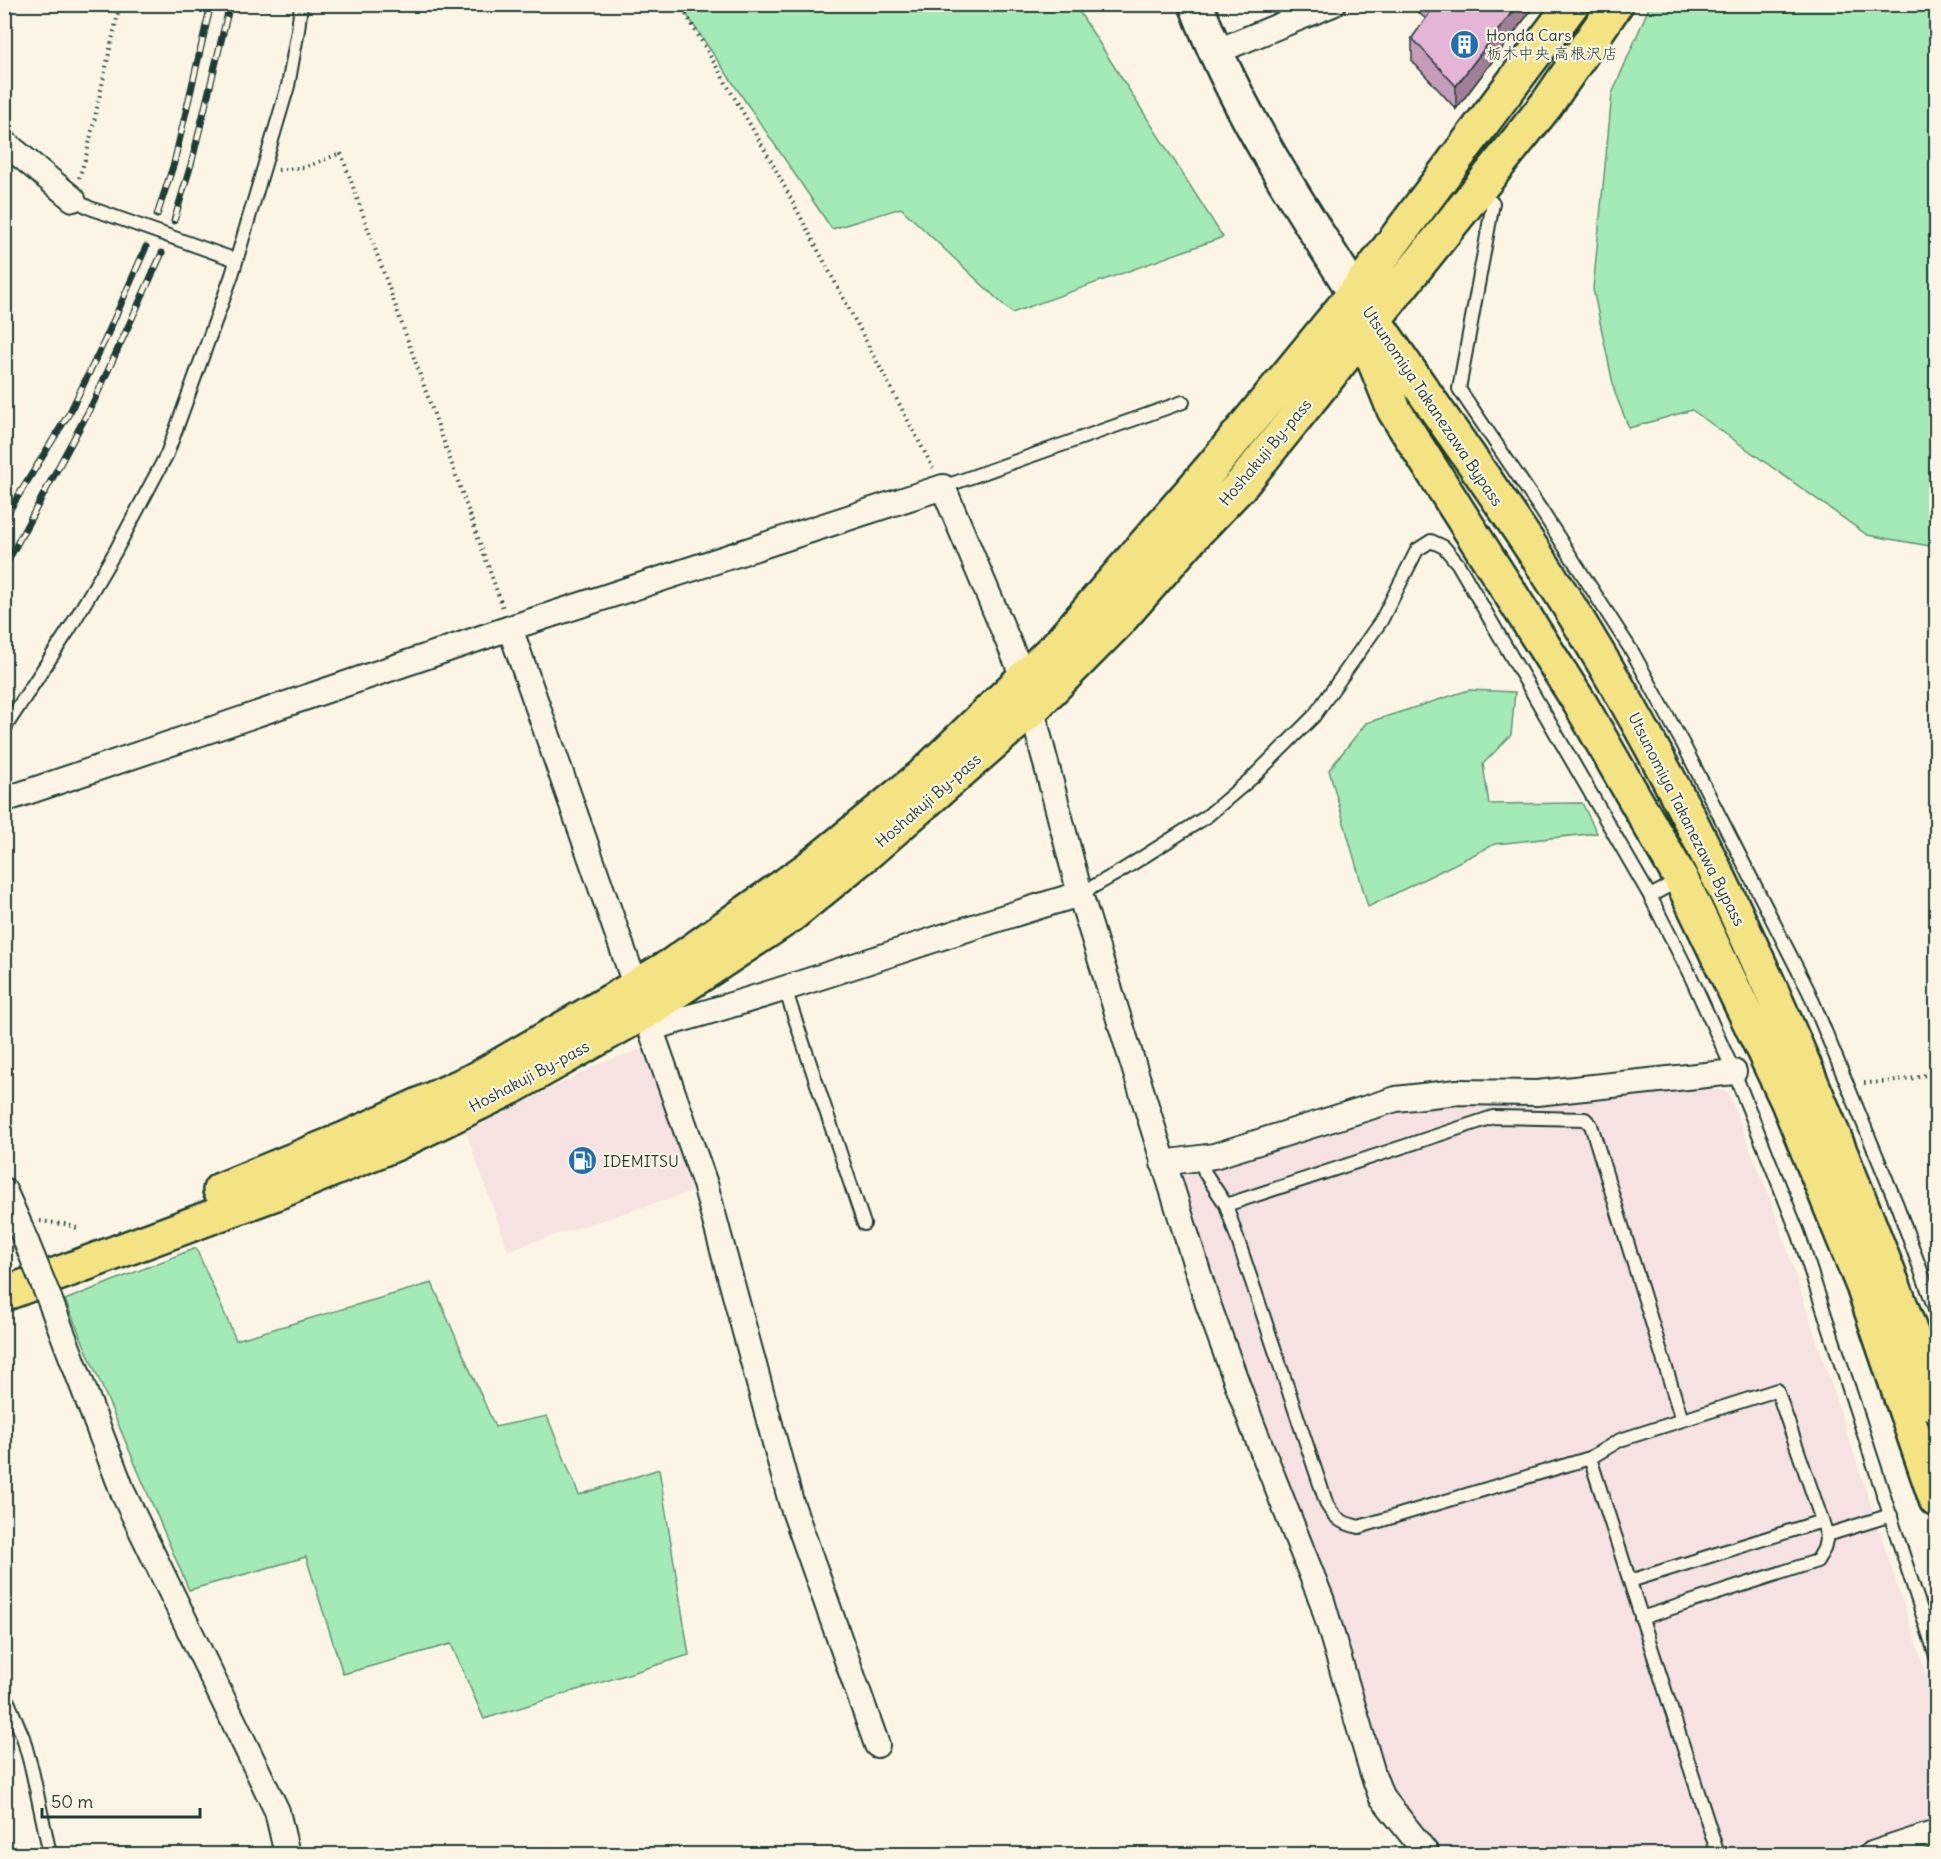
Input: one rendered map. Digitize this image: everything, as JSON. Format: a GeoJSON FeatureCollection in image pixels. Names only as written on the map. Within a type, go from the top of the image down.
{"type":"FeatureCollection","features":[{"type":"Feature","properties":{"kind":"main road","name":"Hoshakuji By-pass"},"geometry":{"type":"LineString","coordinates":[[1028,694],[1059,644],[1212,467],[1355,292],[1572,4]]}},
{"type":"Feature","properties":{"kind":"main road","name":"Hoshakuji By-pass"},"geometry":{"type":"LineString","coordinates":[[4,1294],[276,1193],[395,1144],[510,1088],[644,1009],[701,945],[809,868],[1116,624],[1199,529],[1242,484],[1369,327],[1547,104],[1616,4]]}},
{"type":"Feature","properties":{"kind":"main road","name":"Utsunomiya Takanezawa Bypass"},"geometry":{"type":"LineString","coordinates":[[1355,292],[1369,327],[1394,410],[1581,705],[1681,879],[1787,1100],[1863,1286],[1936,1500]]}},
{"type":"Feature","properties":{"kind":"main road","name":"Utsunomiya Takanezawa Bypass"},"geometry":{"type":"LineString","coordinates":[[1369,327],[1518,529],[1585,631],[1634,717],[1716,872],[1807,1070],[1863,1207],[1936,1405]]}},
{"type":"Feature","properties":{"kind":"main road","name":"Hoshakuji By-pass"},"geometry":{"type":"LineString","coordinates":[[4,1270],[260,1175],[477,1078],[644,1009]]}},
{"type":"Feature","properties":{"kind":"street"},"geometry":{"type":"LineString","coordinates":[[1196,4],[1215,52],[1294,196],[1355,292]]}},
{"type":"Feature","properties":{"kind":"street"},"geometry":{"type":"LineString","coordinates":[[1215,52],[1333,4]]}},
{"type":"Feature","properties":{"kind":"street"},"geometry":{"type":"LineString","coordinates":[[4,142],[73,199]]}},
{"type":"Feature","properties":{"kind":"street"},"geometry":{"type":"LineString","coordinates":[[4,800],[510,628],[943,487],[1028,694],[1080,894],[1208,1304],[1252,1426],[1322,1601],[1381,1796],[1427,1854]]}},
{"type":"Feature","properties":{"kind":"street"},"geometry":{"type":"LineString","coordinates":[[510,628],[705,1184],[791,1502],[877,1745]]}},
{"type":"Feature","properties":{"kind":"street"},"geometry":{"type":"LineString","coordinates":[[644,1009],[785,989],[990,920],[1080,894]]}},
{"type":"Feature","properties":{"kind":"street"},"geometry":{"type":"LineString","coordinates":[[1163,1163],[1214,1156],[1396,1099],[1457,1092],[1537,1093],[1734,1072]]}},
{"type":"Feature","properties":{"kind":"street"},"geometry":{"type":"LineString","coordinates":[[4,1191],[28,1222],[49,1298],[116,1476],[277,1811],[287,1854]]}},
{"type":"Feature","properties":{"kind":"street"},"geometry":{"type":"LineString","coordinates":[[1872,1854],[1936,1833]]}},
{"type":"Feature","properties":{"kind":"lane"},"geometry":{"type":"LineString","coordinates":[[4,729],[110,562],[167,454],[236,260],[288,86],[301,4]]}},
{"type":"Feature","properties":{"kind":"lane"},"geometry":{"type":"LineString","coordinates":[[73,199],[90,208],[236,260]]}},
{"type":"Feature","properties":{"kind":"lane"},"geometry":{"type":"LineString","coordinates":[[1493,202],[1459,389],[1541,510],[1639,663],[1684,746],[1809,992],[1897,1205],[1936,1312]]}},
{"type":"Feature","properties":{"kind":"lane"},"geometry":{"type":"LineString","coordinates":[[943,487],[1183,402]]}},
{"type":"Feature","properties":{"kind":"lane"},"geometry":{"type":"LineString","coordinates":[[1080,894],[1206,817],[1253,777],[1314,716],[1381,621],[1417,550],[1431,541],[1444,547],[1458,564],[1650,896],[1691,977],[1734,1072],[1799,1235],[1936,1656]]}},
{"type":"Feature","properties":{"kind":"lane"},"geometry":{"type":"LineString","coordinates":[[1650,896],[1681,879]]}},
{"type":"Feature","properties":{"kind":"lane"},"geometry":{"type":"LineString","coordinates":[[785,989],[864,1224]]}},
{"type":"Feature","properties":{"kind":"lane"},"geometry":{"type":"LineString","coordinates":[[1226,1205],[1493,1117],[1585,1119],[1591,1125],[1682,1420]]}},
{"type":"Feature","properties":{"kind":"lane"},"geometry":{"type":"LineString","coordinates":[[1200,1157],[1205,1173],[1226,1205],[1327,1505],[1334,1517],[1350,1525],[1359,1527],[1590,1458],[1620,1440],[1777,1390],[1827,1535],[1824,1549],[1817,1562],[1641,1618]]}},
{"type":"Feature","properties":{"kind":"lane"},"geometry":{"type":"LineString","coordinates":[[1590,1458],[1718,1854]]}},
{"type":"Feature","properties":{"kind":"lane"},"geometry":{"type":"LineString","coordinates":[[1827,1535],[1891,1515]]}},
{"type":"Feature","properties":{"kind":"lane"},"geometry":{"type":"LineString","coordinates":[[1630,1581],[1822,1521]]}},
{"type":"Feature","properties":{"kind":"lane"},"geometry":{"type":"LineString","coordinates":[[4,1692],[23,1737],[50,1854]]}},
{"type":"Feature","properties":{"kind":"path"},"geometry":{"type":"LineString","coordinates":[[73,199],[87,153],[120,4]]}},
{"type":"Feature","properties":{"kind":"path"},"geometry":{"type":"LineString","coordinates":[[680,4],[770,159],[943,487]]}},
{"type":"Feature","properties":{"kind":"path"},"geometry":{"type":"LineString","coordinates":[[262,171],[306,167],[340,153],[510,628]]}},
{"type":"Feature","properties":{"kind":"path"},"geometry":{"type":"LineString","coordinates":[[1847,1083],[1896,1081],[1923,1077],[1936,1071]]}},
{"type":"Feature","properties":{"kind":"path"},"geometry":{"type":"LineString","coordinates":[[28,1222],[64,1224],[77,1228]]}},
{"type":"Feature","properties":{"kind":"shaded area","name":"IDEMITSU"},"geometry":{"type":"Polygon","coordinates":[[[639,1050],[651,1054],[697,1190],[508,1250],[466,1132],[601,1063],[639,1050]]]}},
{"type":"Feature","properties":{"kind":"shaded area"},"geometry":{"type":"Polygon","coordinates":[[[1697,1086],[1728,1092],[1772,1204],[1936,1704],[1936,1819],[1835,1854],[1440,1854],[1387,1794],[1176,1172],[1403,1106],[1555,1102],[1697,1086]]]}},
{"type":"Feature","properties":{"kind":"green space"},"geometry":{"type":"Polygon","coordinates":[[[680,5],[1075,5],[1223,237],[1012,313],[901,208],[832,229],[680,5]]]}},
{"type":"Feature","properties":{"kind":"green space"},"geometry":{"type":"Polygon","coordinates":[[[1650,5],[1936,5],[1936,547],[1867,535],[1692,410],[1629,428],[1615,393],[1593,289],[1612,94],[1650,5]]]}},
{"type":"Feature","properties":{"kind":"green space"},"geometry":{"type":"Polygon","coordinates":[[[1469,690],[1515,692],[1511,735],[1483,764],[1489,804],[1582,803],[1597,833],[1495,844],[1368,907],[1329,770],[1366,723],[1469,690]]]}},
{"type":"Feature","properties":{"kind":"green space"},"geometry":{"type":"Polygon","coordinates":[[[196,1248],[236,1340],[432,1283],[495,1427],[547,1416],[579,1495],[659,1469],[689,1655],[484,1719],[451,1644],[343,1674],[306,1557],[189,1590],[65,1300],[196,1248]]]}},
{"type":"Feature","properties":{"kind":"building","name":"Honda Cars 栃木中央 高根沢店"},"geometry":{"type":"Polygon","coordinates":[[[1436,4],[1518,4],[1456,86],[1412,38],[1436,4]]]}},
{"type":"Feature","properties":{"kind":"railway"},"geometry":{"type":"LineString","coordinates":[[157,215],[174,163],[211,4]]}},
{"type":"Feature","properties":{"kind":"railway"},"geometry":{"type":"LineString","coordinates":[[174,221],[192,161],[230,4]]}},
{"type":"Feature","properties":{"kind":"railway"},"geometry":{"type":"LineString","coordinates":[[4,519],[70,412],[146,247]]}},
{"type":"Feature","properties":{"kind":"railway"},"geometry":{"type":"LineString","coordinates":[[4,568],[94,401],[162,253]]}},
{"type":"Feature","properties":{"kind":"place","name":"Honda Cars 栃木中央 高根沢店"},"geometry":{"type":"Point","coordinates":[1465,44]}},
{"type":"Feature","properties":{"kind":"place","name":"IDEMITSU"},"geometry":{"type":"Point","coordinates":[582,1161]}}]}
